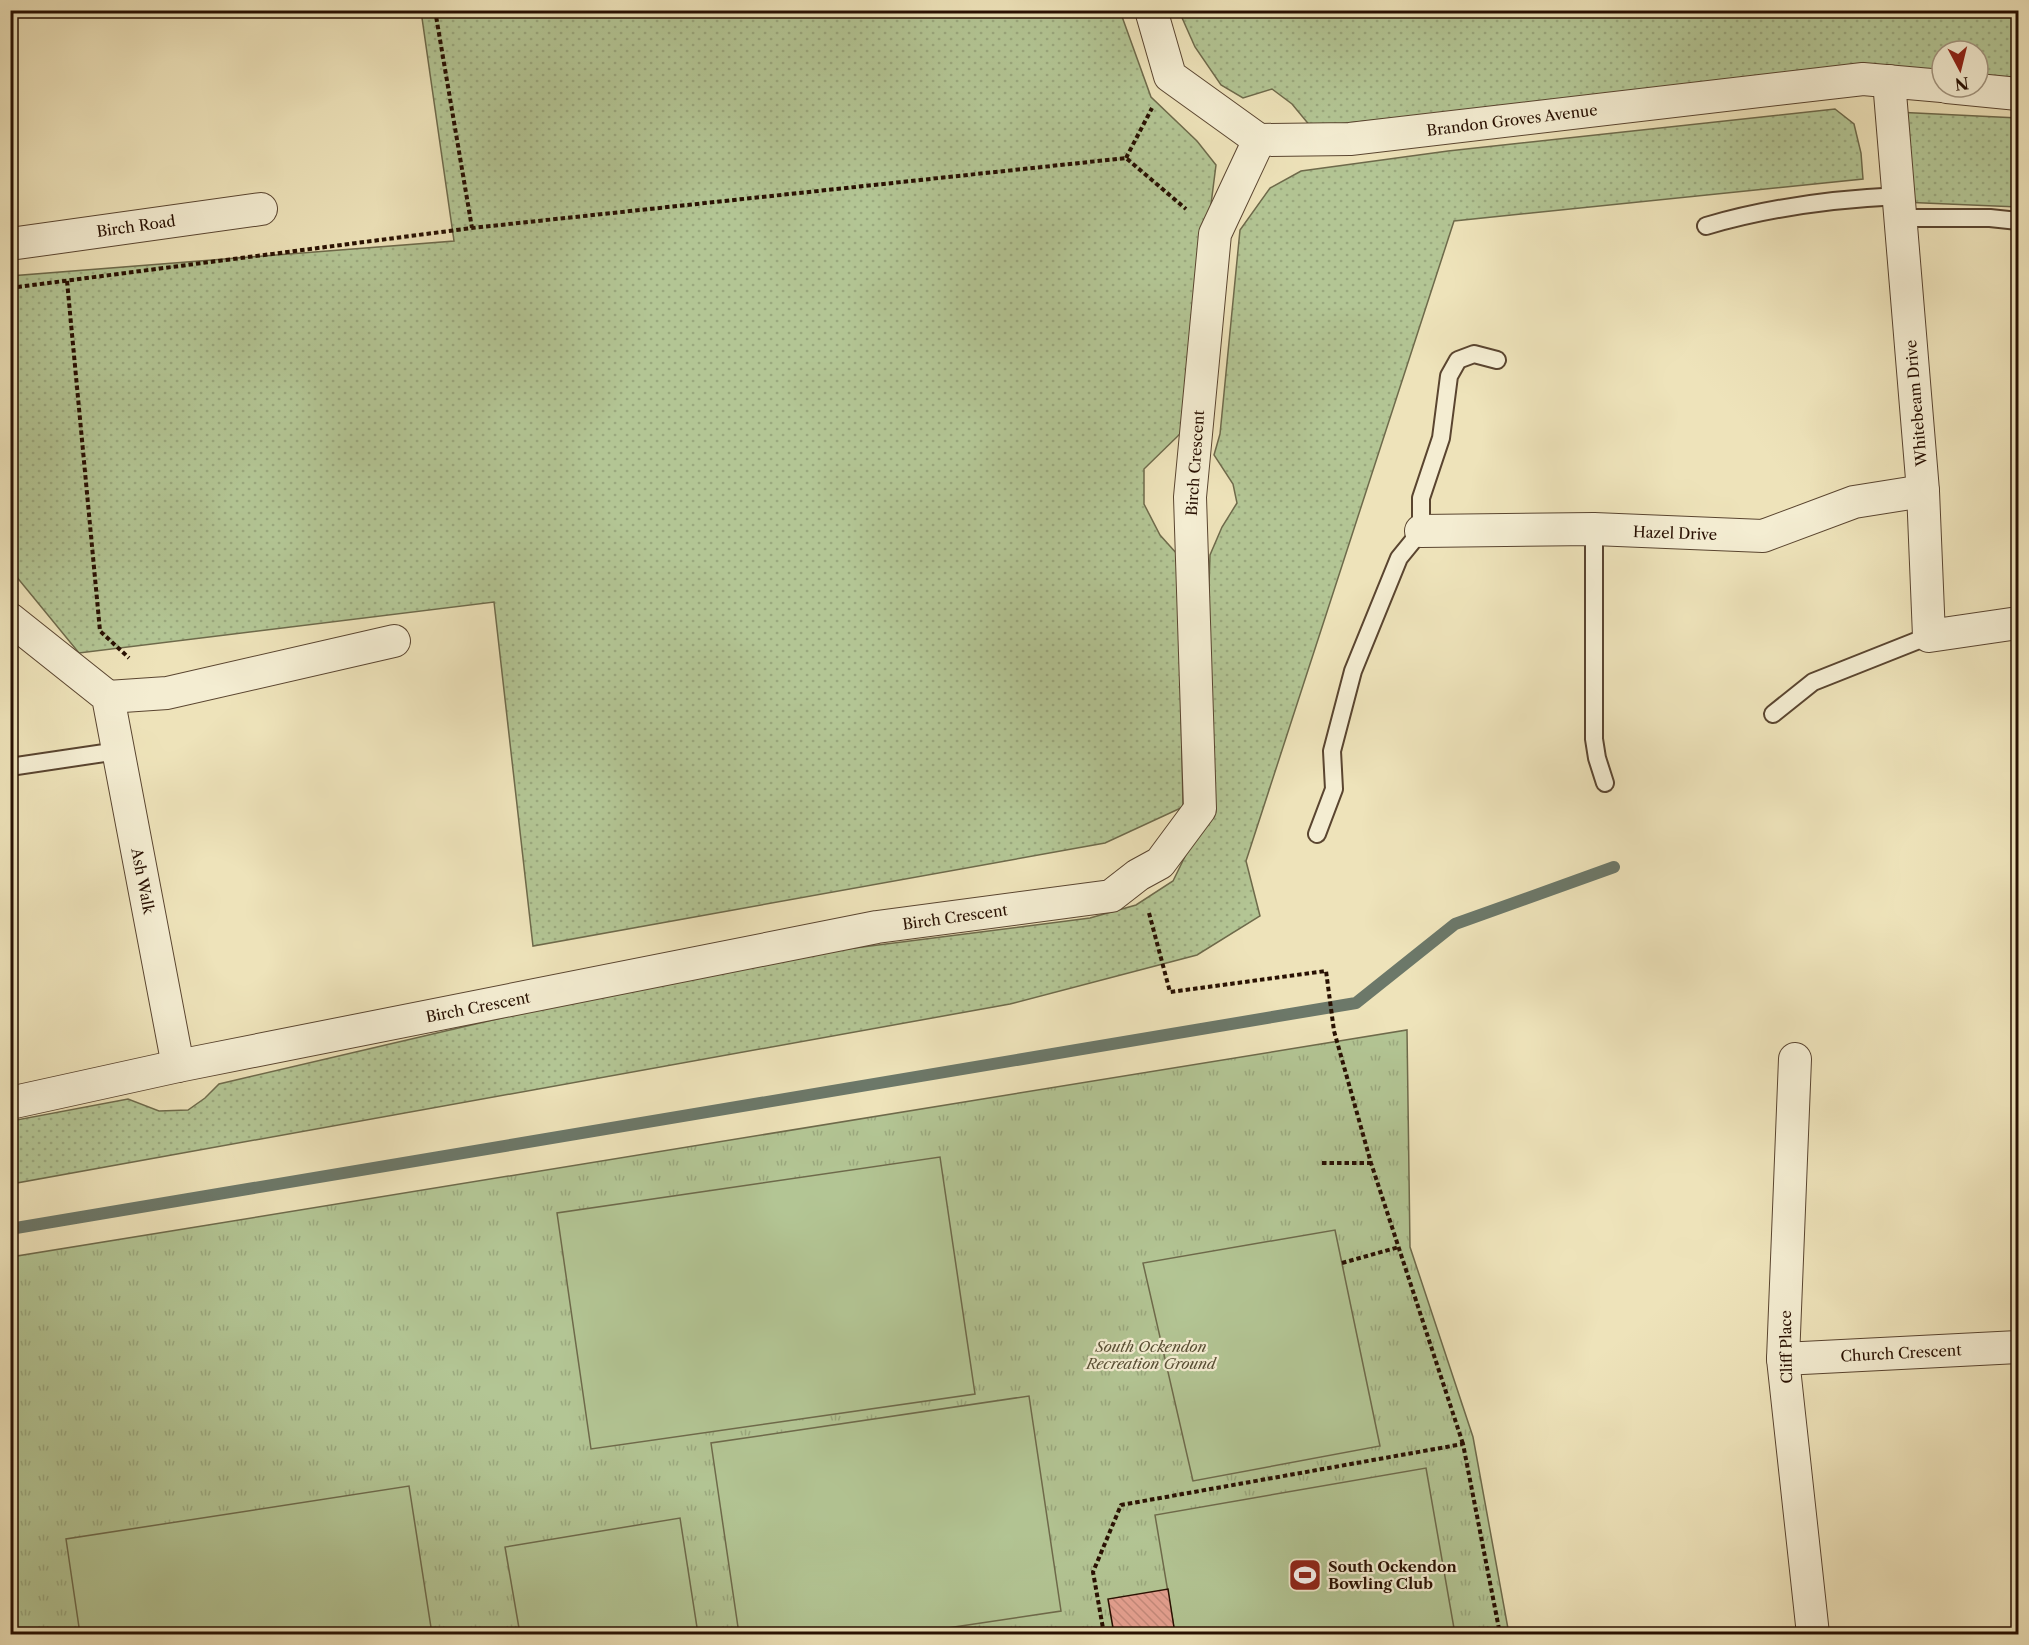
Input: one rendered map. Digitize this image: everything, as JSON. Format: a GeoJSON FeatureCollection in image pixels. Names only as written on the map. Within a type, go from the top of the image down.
{"type":"FeatureCollection","features":[{"type":"Feature","properties":{"kind":"street"},"geometry":{"type":"LineString","coordinates":[[1151,10],[1170,76],[1259,140]]}},
{"type":"Feature","properties":{"kind":"street","name":"Brandon Groves Avenue"},"geometry":{"type":"LineString","coordinates":[[1259,140],[1350,139],[1863,79],[1930,85]]}},
{"type":"Feature","properties":{"kind":"street","name":"Whitebeam Drive"},"geometry":{"type":"LineString","coordinates":[[1889,81],[1923,491],[1929,636]]}},
{"type":"Feature","properties":{"kind":"street"},"geometry":{"type":"LineString","coordinates":[[1990,91],[2019,94]]}},
{"type":"Feature","properties":{"kind":"street","name":"Birch Crescent"},"geometry":{"type":"LineString","coordinates":[[10,1103],[178,1066],[878,927],[1112,896],[1138,875],[1160,863],[1200,809],[1190,497],[1215,234],[1259,140]]}},
{"type":"Feature","properties":{"kind":"street","name":"Birch Road"},"geometry":{"type":"LineString","coordinates":[[10,244],[261,209]]}},
{"type":"Feature","properties":{"kind":"street","name":"Hazel Drive"},"geometry":{"type":"LineString","coordinates":[[1421,531],[1594,529],[1763,536],[1854,502],[1923,491]]}},
{"type":"Feature","properties":{"kind":"street"},"geometry":{"type":"LineString","coordinates":[[10,619],[108,697],[167,693],[394,641]]}},
{"type":"Feature","properties":{"kind":"street"},"geometry":{"type":"LineString","coordinates":[[1929,636],[2019,624]]}},
{"type":"Feature","properties":{"kind":"street","name":"Ash Walk"},"geometry":{"type":"LineString","coordinates":[[108,697],[178,1066]]}},
{"type":"Feature","properties":{"kind":"street","name":"Cliff Place"},"geometry":{"type":"LineString","coordinates":[[1795,1059],[1783,1359],[1813,1635]]}},
{"type":"Feature","properties":{"kind":"street","name":"Church Crescent"},"geometry":{"type":"LineString","coordinates":[[1783,1359],[2019,1347]]}},
{"type":"Feature","properties":{"kind":"lane"},"geometry":{"type":"LineString","coordinates":[[1706,226],[1809,203],[1900,207],[2019,221]]}},
{"type":"Feature","properties":{"kind":"lane"},"geometry":{"type":"LineString","coordinates":[[1317,834],[1334,789],[1332,751],[1353,671],[1399,558],[1421,531],[1421,498],[1441,438],[1449,376],[1458,360],[1474,354],[1497,360]]}},
{"type":"Feature","properties":{"kind":"lane"},"geometry":{"type":"LineString","coordinates":[[1594,529],[1594,739],[1605,783]]}},
{"type":"Feature","properties":{"kind":"lane"},"geometry":{"type":"LineString","coordinates":[[1773,714],[1813,682],[1929,636]]}},
{"type":"Feature","properties":{"kind":"lane"},"geometry":{"type":"LineString","coordinates":[[10,767],[118,751]]}},
{"type":"Feature","properties":{"kind":"path"},"geometry":{"type":"LineString","coordinates":[[435,10],[472,228]]}},
{"type":"Feature","properties":{"kind":"path"},"geometry":{"type":"LineString","coordinates":[[1126,158],[1170,76]]}},
{"type":"Feature","properties":{"kind":"path"},"geometry":{"type":"LineString","coordinates":[[10,288],[472,228],[1126,158],[1215,234]]}},
{"type":"Feature","properties":{"kind":"path"},"geometry":{"type":"LineString","coordinates":[[67,281],[100,631],[167,693]]}},
{"type":"Feature","properties":{"kind":"path"},"geometry":{"type":"LineString","coordinates":[[1138,875],[1170,992],[1326,971],[1334,1031],[1371,1163],[1463,1444],[1500,1635]]}},
{"type":"Feature","properties":{"kind":"path"},"geometry":{"type":"LineString","coordinates":[[1322,1163],[1371,1163]]}},
{"type":"Feature","properties":{"kind":"path"},"geometry":{"type":"LineString","coordinates":[[1342,1263],[1399,1247]]}},
{"type":"Feature","properties":{"kind":"path"},"geometry":{"type":"LineString","coordinates":[[1104,1635],[1093,1572],[1121,1505],[1463,1444]]}},
{"type":"Feature","properties":{"kind":"green space"},"geometry":{"type":"Polygon","coordinates":[[[421,11],[1120,11],[1151,97],[1197,141],[1216,165],[1182,432],[1144,469],[1144,504],[1160,535],[1178,555],[1183,807],[1105,843],[533,946],[494,602],[79,653],[11,570],[10,276],[454,241],[421,11]]]}},
{"type":"Feature","properties":{"kind":"green space"},"geometry":{"type":"Polygon","coordinates":[[[1179,11],[2018,11],[2018,83],[1990,80],[1990,39],[1930,39],[1930,74],[1858,68],[1311,127],[1292,104],[1272,89],[1243,98],[1221,85],[1195,47],[1179,11]]]}},
{"type":"Feature","properties":{"kind":"green space"},"geometry":{"type":"Polygon","coordinates":[[[1835,109],[1854,124],[1861,153],[1863,179],[1454,221],[1246,861],[1260,916],[1197,955],[1010,1004],[11,1184],[11,1121],[128,1099],[159,1111],[188,1110],[219,1084],[736,963],[1090,918],[1136,905],[1173,881],[1209,807],[1204,734],[1210,555],[1222,527],[1237,503],[1233,484],[1214,455],[1220,434],[1240,230],[1270,188],[1301,171],[1448,151],[1835,109]]]}},
{"type":"Feature","properties":{"kind":"green space"},"geometry":{"type":"Polygon","coordinates":[[[1895,112],[2018,118],[2018,207],[1901,202],[1895,112]]]}},
{"type":"Feature","properties":{"kind":"green space","name":"South Ockendon Recreation Ground"},"geometry":{"type":"Polygon","coordinates":[[[1407,1030],[1410,1247],[1473,1437],[1509,1634],[11,1634],[11,1257],[1407,1030]]]}},
{"type":"Feature","properties":{"kind":"green space"},"geometry":{"type":"Polygon","coordinates":[[[940,1157],[975,1394],[591,1449],[557,1213],[940,1157]]]}},
{"type":"Feature","properties":{"kind":"green space"},"geometry":{"type":"Polygon","coordinates":[[[1335,1230],[1380,1446],[1193,1481],[1143,1263],[1335,1230]]]}},
{"type":"Feature","properties":{"kind":"green space"},"geometry":{"type":"Polygon","coordinates":[[[1029,1396],[1061,1611],[907,1634],[739,1634],[711,1443],[1029,1396]]]}},
{"type":"Feature","properties":{"kind":"green space","name":"South Ockendon Bowling Club"},"geometry":{"type":"Polygon","coordinates":[[[1426,1468],[1455,1634],[1175,1634],[1155,1515],[1426,1468]]]}},
{"type":"Feature","properties":{"kind":"green space"},"geometry":{"type":"Polygon","coordinates":[[[409,1486],[432,1634],[80,1634],[66,1539],[409,1486]]]}},
{"type":"Feature","properties":{"kind":"green space"},"geometry":{"type":"Polygon","coordinates":[[[680,1518],[698,1634],[520,1634],[505,1547],[680,1518]]]}},
{"type":"Feature","properties":{"kind":"building"},"geometry":{"type":"Polygon","coordinates":[[[1168,1589],[1175,1634],[1114,1634],[1108,1599],[1168,1589]]]}},
{"type":"Feature","properties":{"kind":"waterway"},"geometry":{"type":"LineString","coordinates":[[10,1229],[1356,1003],[1455,924],[1614,867]]}},
{"type":"Feature","properties":{"kind":"place","name":"South Ockendon Bowling Club"},"geometry":{"type":"Point","coordinates":[1305,1575]}}]}
